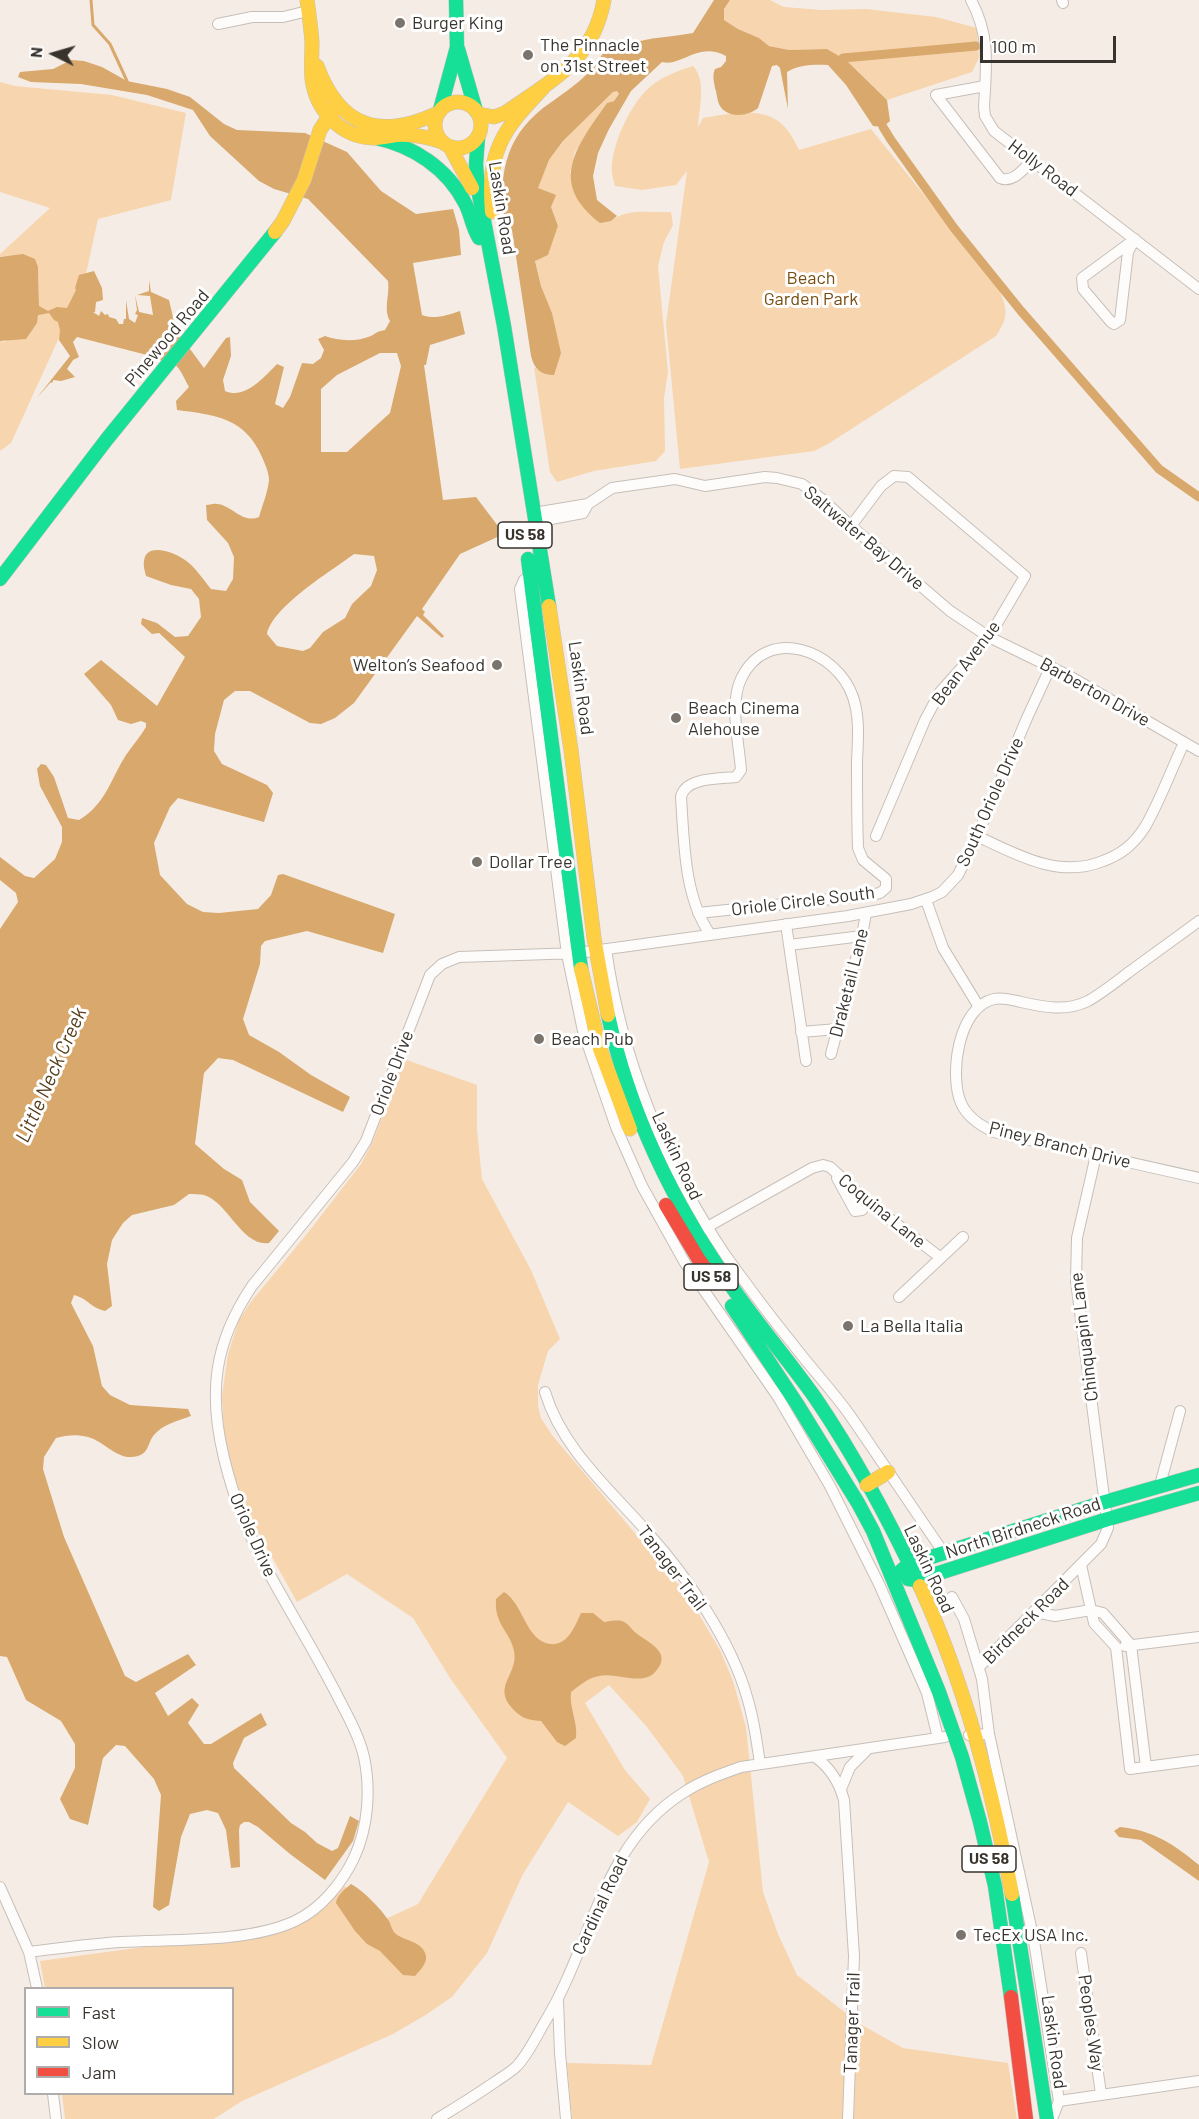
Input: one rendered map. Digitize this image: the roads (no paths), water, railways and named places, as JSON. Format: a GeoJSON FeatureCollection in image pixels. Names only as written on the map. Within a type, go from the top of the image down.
{"type":"FeatureCollection","features":[{"type":"Feature","properties":{"kind":"main road","name":"US 58"},"geometry":{"type":"LineString","coordinates":[[456,0],[457,47],[478,113],[481,126],[478,137]]}},
{"type":"Feature","properties":{"kind":"main road"},"geometry":{"type":"LineString","coordinates":[[332,112],[347,115],[362,123],[382,127],[410,124],[459,102],[471,106],[478,113],[494,117],[500,116],[570,68],[586,49],[598,24],[604,0]]}},
{"type":"Feature","properties":{"kind":"main road"},"geometry":{"type":"LineString","coordinates":[[308,6],[312,43],[332,112],[348,131],[359,136],[395,143],[418,153],[447,177],[465,204],[476,235],[486,241],[493,220],[490,188],[494,155],[513,119],[543,88]]}},
{"type":"Feature","properties":{"kind":"main road","name":"US 58"},"geometry":{"type":"LineString","coordinates":[[446,144],[435,128],[457,47]]}},
{"type":"Feature","properties":{"kind":"main road","name":"Pinewood Road"},"geometry":{"type":"LineString","coordinates":[[2,574],[107,439],[272,236],[296,198],[317,138],[332,112]]}},
{"type":"Feature","properties":{"kind":"main road"},"geometry":{"type":"LineString","coordinates":[[376,138],[425,136],[446,144],[466,147],[478,137]]}},
{"type":"Feature","properties":{"kind":"main road","name":"Laskin Road"},"geometry":{"type":"LineString","coordinates":[[478,137],[475,177],[565,700],[614,1042],[638,1116],[690,1234],[716,1264],[808,1388],[833,1426],[909,1564],[948,1654],[974,1735],[998,1824],[1031,1964],[1027,1983],[1047,2119]]}},
{"type":"Feature","properties":{"kind":"main road","name":"Laskin Road"},"geometry":{"type":"LineString","coordinates":[[446,144],[465,172],[486,241],[531,576],[541,703],[572,954],[616,1094],[641,1155],[858,1503],[925,1655],[954,1736],[991,1865],[1010,1986],[1026,2119]]}},
{"type":"Feature","properties":{"kind":"main road"},"geometry":{"type":"LineString","coordinates":[[541,703],[565,700]]}},
{"type":"Feature","properties":{"kind":"main road"},"geometry":{"type":"LineString","coordinates":[[867,1485],[888,1472]]}},
{"type":"Feature","properties":{"kind":"main road","name":"North Birdneck Road"},"geometry":{"type":"LineString","coordinates":[[893,1578],[909,1564],[1160,1485],[1199,1475]]}},
{"type":"Feature","properties":{"kind":"main road","name":"North Birdneck Road"},"geometry":{"type":"LineString","coordinates":[[893,1578],[917,1580],[1199,1493]]}},
{"type":"Feature","properties":{"kind":"main road"},"geometry":{"type":"LineString","coordinates":[[1010,1986],[1027,1983]]}},
{"type":"Feature","properties":{"kind":"street","name":"Holly Road"},"geometry":{"type":"LineString","coordinates":[[971,0],[983,26],[986,45],[984,107],[988,124],[994,131],[1199,289]]}},
{"type":"Feature","properties":{"kind":"street"},"geometry":{"type":"LineString","coordinates":[[218,24],[252,17],[283,17],[308,6]]}},
{"type":"Feature","properties":{"kind":"street"},"geometry":{"type":"LineString","coordinates":[[985,86],[936,95],[1000,178],[1012,179],[1033,160]]}},
{"type":"Feature","properties":{"kind":"street"},"geometry":{"type":"LineString","coordinates":[[1135,239],[1128,252],[1120,320],[1114,324],[1083,289],[1082,278],[1135,239]]}},
{"type":"Feature","properties":{"kind":"street","name":"Bean Avenue"},"geometry":{"type":"LineString","coordinates":[[851,526],[881,486],[894,476],[908,477],[1025,576],[989,637],[940,692],[925,720],[876,836]]}},
{"type":"Feature","properties":{"kind":"street","name":"Saltwater Bay Drive"},"geometry":{"type":"LineString","coordinates":[[534,517],[588,504],[612,488],[625,485],[675,479],[705,486],[765,477],[788,479],[811,490],[950,611],[989,637]]}},
{"type":"Feature","properties":{"kind":"street","name":"Barberton Drive"},"geometry":{"type":"LineString","coordinates":[[989,637],[1051,666],[1199,751]]}},
{"type":"Feature","properties":{"kind":"street","name":"Oriole Circle South"},"geometry":{"type":"LineString","coordinates":[[698,913],[870,895],[880,893],[886,888],[885,879],[863,861],[858,848],[858,724],[853,696],[847,683],[832,666],[807,651],[787,647],[776,649],[760,655],[752,663],[741,679],[736,699],[740,774],[736,777],[690,783],[682,791],[684,834],[692,899],[698,913],[710,934]]}},
{"type":"Feature","properties":{"kind":"street","name":"South Oriole Drive"},"geometry":{"type":"LineString","coordinates":[[572,954],[866,913],[926,900],[942,892],[957,875],[977,837],[1051,666]]}},
{"type":"Feature","properties":{"kind":"street"},"geometry":{"type":"LineString","coordinates":[[977,837],[1034,862],[1057,868],[1085,867],[1120,855],[1134,842],[1145,826],[1184,743]]}},
{"type":"Feature","properties":{"kind":"street"},"geometry":{"type":"LineString","coordinates":[[926,900],[943,948],[979,1007],[993,999],[1049,1008],[1074,1006],[1087,1001],[1199,921]]}},
{"type":"Feature","properties":{"kind":"street","name":"Draketail Lane"},"geometry":{"type":"LineString","coordinates":[[831,1054],[866,913]]}},
{"type":"Feature","properties":{"kind":"street"},"geometry":{"type":"LineString","coordinates":[[786,924],[806,1061]]}},
{"type":"Feature","properties":{"kind":"street"},"geometry":{"type":"LineString","coordinates":[[789,945],[862,936]]}},
{"type":"Feature","properties":{"kind":"street","name":"Oriole Drive"},"geometry":{"type":"LineString","coordinates":[[29,1952],[95,1944],[227,1936],[269,1929],[293,1922],[316,1907],[344,1877],[362,1835],[365,1818],[367,1795],[364,1757],[353,1726],[269,1574],[241,1517],[219,1439],[215,1403],[221,1347],[231,1322],[252,1286],[353,1162],[366,1141],[406,1039],[424,985],[436,968],[459,957],[572,954]]}},
{"type":"Feature","properties":{"kind":"street","name":"Piney Branch Drive"},"geometry":{"type":"LineString","coordinates":[[979,1007],[967,1024],[957,1050],[958,1094],[964,1109],[975,1120],[994,1132],[1199,1178]]}},
{"type":"Feature","properties":{"kind":"street"},"geometry":{"type":"LineString","coordinates":[[801,1032],[838,1029]]}},
{"type":"Feature","properties":{"kind":"street","name":"Chinquapin Lane"},"geometry":{"type":"LineString","coordinates":[[1096,1155],[1077,1238],[1075,1259],[1108,1520]]}},
{"type":"Feature","properties":{"kind":"street","name":"Coquina Lane"},"geometry":{"type":"LineString","coordinates":[[690,1234],[817,1166],[823,1165],[833,1170],[855,1211],[862,1210],[868,1202],[941,1258]]}},
{"type":"Feature","properties":{"kind":"street","name":"Laskin Road"},"geometry":{"type":"LineString","coordinates":[[938,1738],[927,1694],[879,1584],[830,1486],[778,1397],[685,1263],[690,1234],[726,1256],[848,1413],[944,1553]]}},
{"type":"Feature","properties":{"kind":"street"},"geometry":{"type":"LineString","coordinates":[[899,1297],[963,1237]]}},
{"type":"Feature","properties":{"kind":"street","name":"Tanager Trail"},"geometry":{"type":"LineString","coordinates":[[545,1392],[554,1417],[570,1444],[674,1565],[713,1624],[745,1690],[760,1764]]}},
{"type":"Feature","properties":{"kind":"street"},"geometry":{"type":"LineString","coordinates":[[1160,1485],[1180,1411]]}},
{"type":"Feature","properties":{"kind":"street"},"geometry":{"type":"LineString","coordinates":[[833,1426],[848,1413]]}},
{"type":"Feature","properties":{"kind":"street","name":"Birdneck Road"},"geometry":{"type":"LineString","coordinates":[[990,1734],[979,1667],[1101,1545],[1108,1520]]}},
{"type":"Feature","properties":{"kind":"street"},"geometry":{"type":"LineString","coordinates":[[1081,1565],[1094,1623],[1116,1647],[1130,1769],[1199,1760]]}},
{"type":"Feature","properties":{"kind":"street"},"geometry":{"type":"LineString","coordinates":[[879,1584],[893,1578]]}},
{"type":"Feature","properties":{"kind":"street"},"geometry":{"type":"LineString","coordinates":[[952,1597],[964,1619],[979,1667]]}},
{"type":"Feature","properties":{"kind":"street"},"geometry":{"type":"LineString","coordinates":[[1035,1612],[1054,1617],[1091,1610],[1103,1613],[1131,1646],[1146,1767]]}},
{"type":"Feature","properties":{"kind":"street"},"geometry":{"type":"LineString","coordinates":[[1116,1647],[1199,1637]]}},
{"type":"Feature","properties":{"kind":"street"},"geometry":{"type":"LineString","coordinates":[[954,1736],[990,1734],[1023,1886],[1031,1964],[1059,2101],[1052,2119]]}},
{"type":"Feature","properties":{"kind":"street","name":"Cardinal Road"},"geometry":{"type":"LineString","coordinates":[[437,2119],[516,2067],[558,2001],[619,1860],[638,1832],[669,1802],[684,1791],[741,1767],[954,1736]]}},
{"type":"Feature","properties":{"kind":"street"},"geometry":{"type":"LineString","coordinates":[[841,1789],[850,1767],[867,1750]]}},
{"type":"Feature","properties":{"kind":"street","name":"Tanager Trail"},"geometry":{"type":"LineString","coordinates":[[815,1757],[831,1771],[844,1800],[854,1956],[849,2119]]}},
{"type":"Feature","properties":{"kind":"street"},"geometry":{"type":"LineString","coordinates":[[0,1887],[29,1952],[37,1987]]}},
{"type":"Feature","properties":{"kind":"street","name":"Peoples Way"},"geometry":{"type":"LineString","coordinates":[[1081,1953],[1101,2094]]}},
{"type":"Feature","properties":{"kind":"street"},"geometry":{"type":"LineString","coordinates":[[558,2001],[566,2119]]}},
{"type":"Feature","properties":{"kind":"street"},"geometry":{"type":"LineString","coordinates":[[1059,2101],[1199,2081]]}},
{"type":"Feature","properties":{"kind":"street"},"geometry":{"type":"LineString","coordinates":[[53,2095],[56,2119]]}},
{"type":"Feature","properties":{"kind":"water"},"geometry":{"type":"Polygon","coordinates":[[[714,0],[730,0],[724,9],[724,20],[759,38],[769,46],[789,50],[827,49],[846,60],[887,100],[890,121],[883,127],[873,126],[846,85],[828,65],[806,66],[787,72],[788,109],[780,68],[777,65],[772,66],[758,108],[739,115],[724,110],[719,104],[715,88],[715,69],[721,67],[726,61],[726,56],[707,51],[669,63],[662,62],[631,91],[598,153],[593,176],[597,200],[617,216],[611,221],[600,223],[584,208],[575,193],[571,178],[572,164],[596,119],[607,103],[614,101],[619,94],[617,91],[613,92],[563,141],[549,160],[538,188],[556,195],[551,207],[558,226],[548,255],[535,261],[541,286],[552,313],[561,353],[554,375],[541,372],[531,356],[512,230],[505,225],[502,191],[507,160],[512,146],[530,120],[582,79],[604,52],[612,53],[627,45],[645,40],[693,33],[714,0]]]}},
{"type":"Feature","properties":{"kind":"water","name":"Little Neck Creek"},"geometry":{"type":"Polygon","coordinates":[[[71,60],[84,61],[102,67],[127,81],[167,89],[190,97],[224,124],[237,130],[305,133],[347,152],[381,191],[416,214],[453,209],[459,230],[461,255],[413,263],[422,315],[436,317],[460,311],[465,334],[430,345],[426,365],[424,365],[443,500],[476,497],[504,534],[460,554],[422,609],[425,612],[423,615],[444,636],[442,638],[417,616],[354,703],[335,718],[321,724],[310,723],[250,691],[235,691],[224,700],[215,734],[214,751],[222,764],[267,785],[273,793],[264,822],[178,798],[170,807],[154,843],[160,875],[187,904],[203,912],[219,913],[258,909],[271,895],[278,875],[283,874],[395,914],[383,953],[307,931],[265,941],[261,946],[260,964],[243,1019],[249,1035],[350,1097],[343,1112],[233,1060],[218,1058],[204,1073],[195,1144],[224,1169],[242,1180],[250,1202],[279,1231],[269,1243],[259,1242],[243,1231],[213,1199],[204,1195],[189,1194],[174,1205],[132,1215],[123,1223],[112,1240],[107,1264],[112,1306],[105,1311],[74,1295],[71,1303],[93,1346],[102,1386],[110,1395],[130,1405],[188,1409],[191,1416],[162,1428],[154,1435],[142,1455],[124,1456],[94,1439],[72,1435],[56,1438],[44,1457],[43,1469],[64,1537],[125,1676],[136,1682],[188,1654],[196,1665],[155,1693],[168,1716],[192,1698],[199,1705],[188,1723],[204,1744],[211,1744],[261,1713],[267,1725],[244,1738],[233,1763],[234,1768],[291,1823],[317,1843],[332,1851],[338,1848],[350,1816],[359,1821],[353,1841],[325,1880],[249,1822],[240,1825],[239,1830],[240,1867],[231,1868],[226,1830],[218,1813],[207,1810],[190,1814],[181,1837],[169,1905],[159,1911],[153,1907],[161,1795],[154,1779],[125,1746],[116,1745],[103,1758],[88,1825],[70,1819],[60,1799],[75,1768],[75,1744],[61,1721],[26,1700],[7,1657],[0,1656],[0,929],[18,902],[16,893],[0,880],[0,857],[25,876],[34,878],[55,859],[62,842],[62,827],[40,786],[37,769],[41,764],[46,765],[54,777],[68,818],[79,820],[102,799],[126,755],[146,727],[146,723],[141,721],[131,724],[118,720],[111,705],[84,674],[101,660],[157,706],[185,657],[159,633],[152,634],[141,624],[142,618],[157,623],[175,637],[188,636],[201,617],[199,599],[191,589],[146,576],[144,561],[146,555],[155,550],[175,554],[192,566],[211,589],[226,591],[233,579],[234,557],[228,543],[207,520],[206,505],[222,505],[247,518],[259,517],[269,477],[255,444],[238,426],[217,417],[177,410],[176,401],[189,387],[176,366],[167,361],[154,361],[147,355],[77,337],[73,342],[79,357],[73,360],[67,369],[75,377],[61,381],[53,380],[36,399],[70,356],[59,340],[58,322],[49,313],[38,315],[37,323],[26,339],[0,341],[0,257],[23,254],[35,259],[38,267],[39,306],[48,311],[57,307],[67,308],[76,290],[79,275],[94,271],[102,288],[103,300],[96,302],[95,312],[93,312],[99,316],[101,311],[105,315],[108,314],[119,324],[123,324],[126,319],[126,300],[129,319],[135,323],[138,315],[135,314],[137,310],[135,295],[139,312],[153,315],[150,296],[137,295],[149,291],[149,280],[151,292],[169,300],[176,330],[204,368],[226,338],[230,337],[231,356],[223,380],[225,391],[232,393],[247,390],[277,364],[284,367],[275,404],[283,408],[290,397],[302,363],[313,364],[321,358],[324,350],[318,339],[325,336],[354,340],[385,330],[390,321],[387,312],[388,281],[308,199],[274,189],[259,181],[210,136],[193,110],[147,95],[81,84],[31,82],[18,77],[20,72],[53,69],[71,60]],[[380,353],[337,375],[321,389],[321,452],[347,452],[390,413],[401,366],[397,353],[380,353]],[[354,554],[304,590],[280,612],[271,623],[267,634],[277,646],[303,651],[310,648],[323,632],[345,618],[352,604],[371,586],[377,570],[374,556],[354,554]]]}},
{"type":"Feature","properties":{"kind":"water"},"geometry":{"type":"Polygon","coordinates":[[[504,1592],[516,1604],[535,1636],[542,1641],[550,1644],[562,1642],[570,1634],[581,1613],[593,1613],[604,1622],[622,1621],[626,1623],[656,1648],[662,1658],[660,1664],[651,1676],[637,1679],[599,1676],[588,1680],[571,1692],[576,1738],[565,1746],[557,1742],[541,1721],[521,1716],[507,1700],[505,1686],[515,1659],[512,1644],[497,1615],[496,1599],[504,1592]]]}},
{"type":"Feature","properties":{"kind":"water"},"geometry":{"type":"Polygon","coordinates":[[[1120,1827],[1142,1831],[1162,1839],[1181,1851],[1199,1865],[1199,1881],[1141,1840],[1119,1837],[1114,1831],[1120,1827]]]}},
{"type":"Feature","properties":{"kind":"water"},"geometry":{"type":"Polygon","coordinates":[[[351,1884],[377,1906],[396,1934],[417,1944],[424,1951],[425,1962],[415,1976],[403,1975],[380,1951],[367,1944],[355,1931],[336,1903],[340,1895],[351,1884]]]}},
{"type":"Feature","properties":{"kind":"waterway"},"geometry":{"type":"LineString","coordinates":[[91,0],[93,25],[110,44],[127,81]]}},
{"type":"Feature","properties":{"kind":"waterway"},"geometry":{"type":"LineString","coordinates":[[843,58],[976,46]]}},
{"type":"Feature","properties":{"kind":"waterway"},"geometry":{"type":"LineString","coordinates":[[883,127],[954,228],[1021,311],[1159,469],[1199,497]]}},
{"type":"Feature","properties":{"kind":"place","name":"Burger King"},"geometry":{"type":"Point","coordinates":[400,23]}},
{"type":"Feature","properties":{"kind":"place","name":"The Pinnacle on 31st Street"},"geometry":{"type":"Point","coordinates":[528,55]}},
{"type":"Feature","properties":{"kind":"place","name":"Welton’s Seafood"},"geometry":{"type":"Point","coordinates":[497,665]}},
{"type":"Feature","properties":{"kind":"place","name":"Beach Cinema Alehouse"},"geometry":{"type":"Point","coordinates":[676,718]}},
{"type":"Feature","properties":{"kind":"place","name":"Dollar Tree"},"geometry":{"type":"Point","coordinates":[477,862]}},
{"type":"Feature","properties":{"kind":"place","name":"Beach Pub"},"geometry":{"type":"Point","coordinates":[539,1039]}},
{"type":"Feature","properties":{"kind":"place","name":"La Bella Italia"},"geometry":{"type":"Point","coordinates":[848,1326]}},
{"type":"Feature","properties":{"kind":"place","name":"TecEx USA Inc."},"geometry":{"type":"Point","coordinates":[961,1935]}},
{"type":"Feature","properties":{"kind":"park label","name":"Beach Garden Park"},"geometry":{"type":"Point","coordinates":[811,288]}}]}
